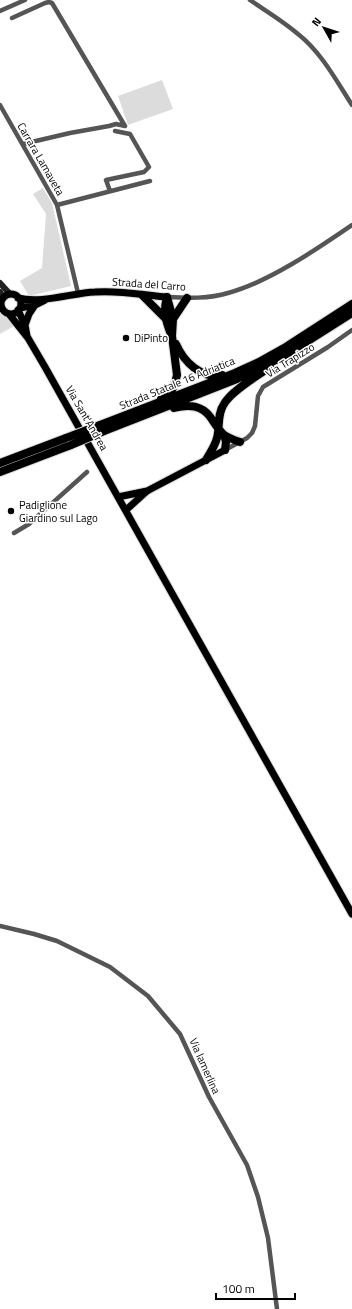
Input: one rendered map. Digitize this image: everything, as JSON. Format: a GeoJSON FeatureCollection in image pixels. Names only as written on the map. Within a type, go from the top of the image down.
{"type":"FeatureCollection","features":[{"type":"Feature","properties":{"kind":"highway"},"geometry":{"type":"LineString","coordinates":[[142,295],[169,319]]}},
{"type":"Feature","properties":{"kind":"highway"},"geometry":{"type":"LineString","coordinates":[[140,414],[164,397],[172,390],[176,383],[177,374],[167,297]]}},
{"type":"Feature","properties":{"kind":"highway"},"geometry":{"type":"LineString","coordinates":[[169,319],[188,298]]}},
{"type":"Feature","properties":{"kind":"highway","name":"Strada Statale 16 Adriatica"},"geometry":{"type":"LineString","coordinates":[[140,414],[259,362],[284,348],[352,304]]}},
{"type":"Feature","properties":{"kind":"highway","name":"Strada Statale 16 Adriatica"},"geometry":{"type":"LineString","coordinates":[[0,472],[102,428],[237,379],[286,355],[352,313]]}},
{"type":"Feature","properties":{"kind":"highway"},"geometry":{"type":"LineString","coordinates":[[172,336],[180,352],[189,363],[201,373],[214,377],[235,373]]}},
{"type":"Feature","properties":{"kind":"highway"},"geometry":{"type":"LineString","coordinates":[[206,460],[220,434],[220,413],[228,398],[286,355]]}},
{"type":"Feature","properties":{"kind":"highway"},"geometry":{"type":"LineString","coordinates":[[140,414],[183,406],[194,406],[202,409],[207,412],[220,434],[225,450]]}},
{"type":"Feature","properties":{"kind":"highway"},"geometry":{"type":"LineString","coordinates":[[220,434],[240,442]]}},
{"type":"Feature","properties":{"kind":"highway","name":"Strada Statale 16 Adriatica"},"geometry":{"type":"LineString","coordinates":[[0,463],[69,441]]}},
{"type":"Feature","properties":{"kind":"main road","name":"Strada del Carro"},"geometry":{"type":"LineString","coordinates":[[18,298],[25,300],[47,299],[78,293],[115,291],[167,297]]}},
{"type":"Feature","properties":{"kind":"main road","name":"Via Sant'Andrea"},"geometry":{"type":"LineString","coordinates":[[10,294],[1,297],[1,308],[9,314],[28,338],[352,914]]}},
{"type":"Feature","properties":{"kind":"main road"},"geometry":{"type":"LineString","coordinates":[[10,294],[13,294],[18,298]]}},
{"type":"Feature","properties":{"kind":"main road","name":"Via Sant'Andrea"},"geometry":{"type":"LineString","coordinates":[[18,298],[21,302],[19,309],[26,325],[28,338]]}},
{"type":"Feature","properties":{"kind":"main road","name":"Strada del Carro"},"geometry":{"type":"LineString","coordinates":[[19,309],[35,305],[47,299]]}},
{"type":"Feature","properties":{"kind":"main road"},"geometry":{"type":"LineString","coordinates":[[26,325],[29,314],[35,305]]}},
{"type":"Feature","properties":{"kind":"main road"},"geometry":{"type":"LineString","coordinates":[[9,314],[14,313],[19,309]]}},
{"type":"Feature","properties":{"kind":"main road"},"geometry":{"type":"LineString","coordinates":[[126,510],[147,491],[225,450]]}},
{"type":"Feature","properties":{"kind":"main road"},"geometry":{"type":"LineString","coordinates":[[118,497],[147,491]]}},
{"type":"Feature","properties":{"kind":"street"},"geometry":{"type":"LineString","coordinates":[[0,11],[25,0]]}},
{"type":"Feature","properties":{"kind":"street"},"geometry":{"type":"LineString","coordinates":[[250,0],[304,39],[328,67],[352,104]]}},
{"type":"Feature","properties":{"kind":"street"},"geometry":{"type":"LineString","coordinates":[[12,18],[45,3],[52,3],[125,126],[116,124],[23,144]]}},
{"type":"Feature","properties":{"kind":"street","name":"Carrara Lamaveta"},"geometry":{"type":"LineString","coordinates":[[0,105],[57,205],[78,293]]}},
{"type":"Feature","properties":{"kind":"street"},"geometry":{"type":"LineString","coordinates":[[110,191],[106,180],[144,172],[149,167],[130,134],[115,131]]}},
{"type":"Feature","properties":{"kind":"street"},"geometry":{"type":"LineString","coordinates":[[57,205],[150,181]]}},
{"type":"Feature","properties":{"kind":"street","name":"Strada del Carro"},"geometry":{"type":"LineString","coordinates":[[167,297],[188,298],[227,294],[258,282],[306,255],[352,225]]}},
{"type":"Feature","properties":{"kind":"street"},"geometry":{"type":"LineString","coordinates":[[0,283],[10,294]]}},
{"type":"Feature","properties":{"kind":"street","name":"Via Trapizzo"},"geometry":{"type":"LineString","coordinates":[[225,450],[247,438],[252,433],[255,426],[258,396],[263,387],[328,347],[352,330]]}},
{"type":"Feature","properties":{"kind":"street"},"geometry":{"type":"LineString","coordinates":[[14,533],[29,524],[87,472]]}},
{"type":"Feature","properties":{"kind":"street","name":"Via lamerlina"},"geometry":{"type":"LineString","coordinates":[[0,926],[57,941],[110,968],[148,996],[180,1034],[209,1097],[247,1165],[258,1197],[268,1238],[277,1309]]}},
{"type":"Feature","properties":{"kind":"shaded area"},"geometry":{"type":"Polygon","coordinates":[[[162,80],[173,109],[128,125],[118,96],[162,80]]]}},
{"type":"Feature","properties":{"kind":"shaded area"},"geometry":{"type":"Polygon","coordinates":[[[43,188],[52,203],[71,286],[29,296],[20,281],[42,268],[46,214],[33,194],[43,188]]]}},
{"type":"Feature","properties":{"kind":"shaded area"},"geometry":{"type":"Polygon","coordinates":[[[0,312],[9,318],[14,326],[0,334],[0,312]]]}},
{"type":"Feature","properties":{"kind":"place","name":"DiPinto"},"geometry":{"type":"Point","coordinates":[126,338]}},
{"type":"Feature","properties":{"kind":"place","name":"Padiglione Giardino sul Lago"},"geometry":{"type":"Point","coordinates":[11,511]}}]}
